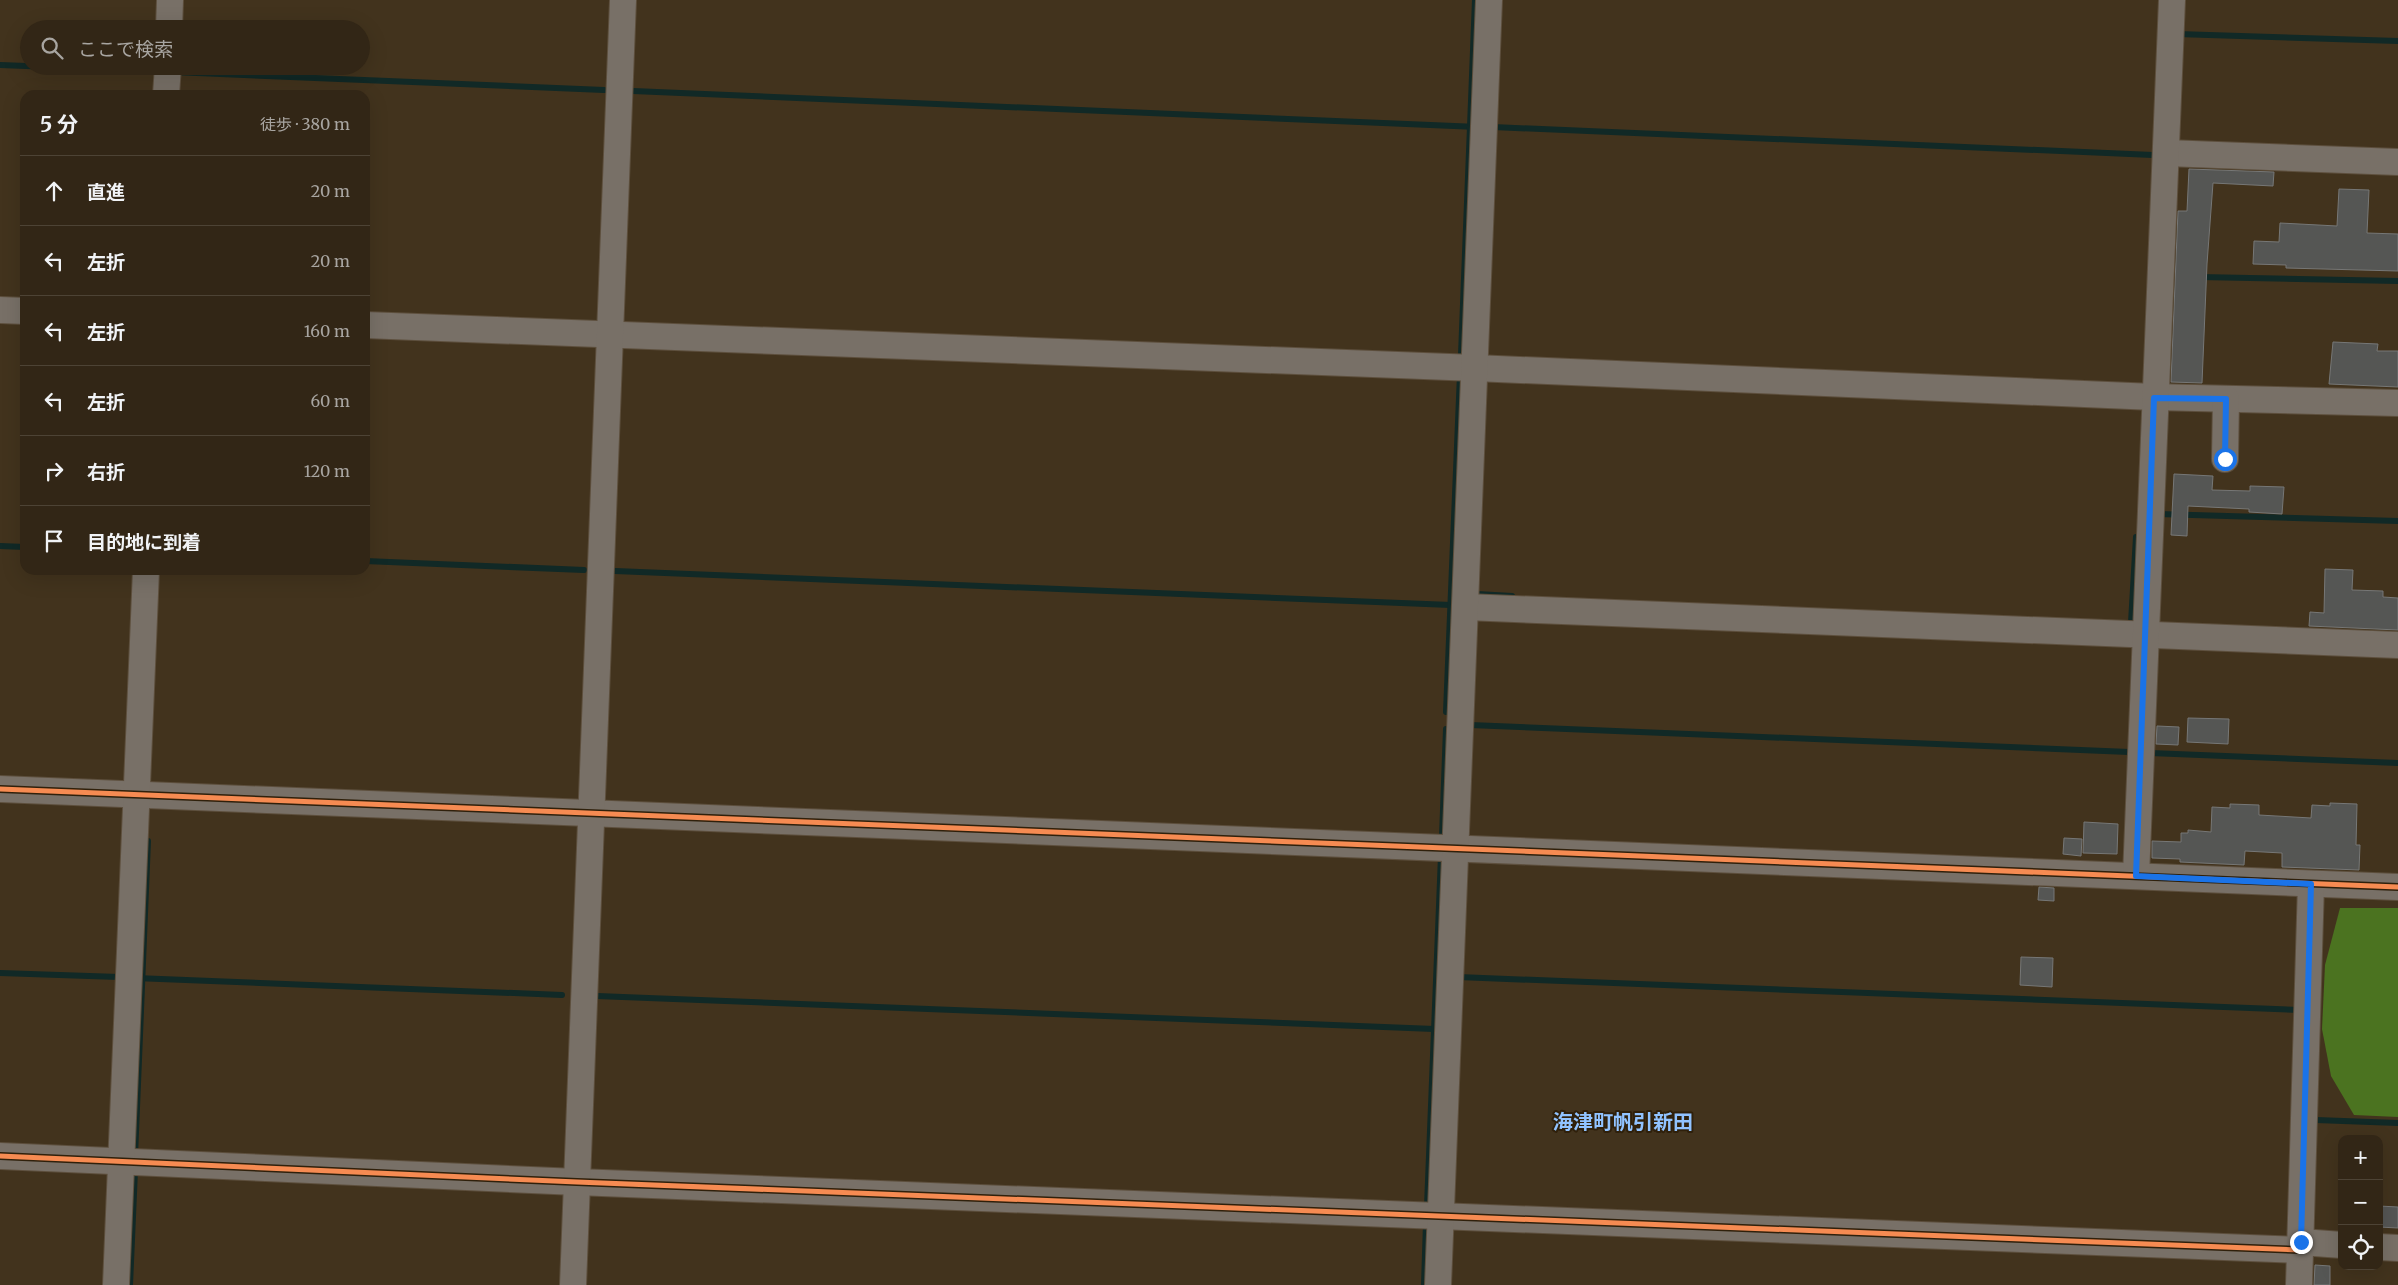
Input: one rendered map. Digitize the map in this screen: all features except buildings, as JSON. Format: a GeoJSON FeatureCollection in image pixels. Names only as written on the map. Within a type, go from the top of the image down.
{"type":"FeatureCollection","features":[{"type":"Feature","properties":{"kind":"street"},"geometry":{"type":"LineString","coordinates":[[169,20],[170,0]]}},
{"type":"Feature","properties":{"kind":"street"},"geometry":{"type":"LineString","coordinates":[[573,1285],[623,0]]}},
{"type":"Feature","properties":{"kind":"street"},"geometry":{"type":"LineString","coordinates":[[1438,1285],[1476,368],[1489,0]]}},
{"type":"Feature","properties":{"kind":"street"},"geometry":{"type":"LineString","coordinates":[[2136,876],[2154,398],[2167,152],[2172,0]]}},
{"type":"Feature","properties":{"kind":"street"},"geometry":{"type":"LineString","coordinates":[[166,90],[167,75]]}},
{"type":"Feature","properties":{"kind":"street"},"geometry":{"type":"LineString","coordinates":[[2167,152],[2398,162]]}},
{"type":"Feature","properties":{"kind":"street"},"geometry":{"type":"LineString","coordinates":[[0,310],[20,311]]}},
{"type":"Feature","properties":{"kind":"street"},"geometry":{"type":"LineString","coordinates":[[370,325],[1476,368],[2154,398],[2398,404]]}},
{"type":"Feature","properties":{"kind":"street"},"geometry":{"type":"LineString","coordinates":[[2225,459],[2226,399]]}},
{"type":"Feature","properties":{"kind":"street"},"geometry":{"type":"LineString","coordinates":[[116,1285],[146,575]]}},
{"type":"Feature","properties":{"kind":"street"},"geometry":{"type":"LineString","coordinates":[[1466,607],[2398,644]]}},
{"type":"Feature","properties":{"kind":"street"},"geometry":{"type":"LineString","coordinates":[[0,789],[1456,847],[2398,888]]}},
{"type":"Feature","properties":{"kind":"street"},"geometry":{"type":"LineString","coordinates":[[2299,1285],[2311,884]]}},
{"type":"Feature","properties":{"kind":"street"},"geometry":{"type":"LineString","coordinates":[[0,1156],[577,1182],[1441,1217],[2301,1246],[2338,1245]]}},
{"type":"Feature","properties":{"kind":"street"},"geometry":{"type":"LineString","coordinates":[[2383,1247],[2398,1248]]}},
{"type":"Feature","properties":{"kind":"green space"},"geometry":{"type":"Polygon","coordinates":[[[2340,908],[2398,908],[2398,1117],[2354,1115],[2331,1076],[2322,1029],[2325,965],[2340,908]]]}},
{"type":"Feature","properties":{"kind":"waterway"},"geometry":{"type":"LineString","coordinates":[[1461,355],[1475,0]]}},
{"type":"Feature","properties":{"kind":"waterway"},"geometry":{"type":"LineString","coordinates":[[2177,34],[2398,41]]}},
{"type":"Feature","properties":{"kind":"waterway"},"geometry":{"type":"LineString","coordinates":[[0,65],[20,66]]}},
{"type":"Feature","properties":{"kind":"waterway"},"geometry":{"type":"LineString","coordinates":[[245,75],[604,90]]}},
{"type":"Feature","properties":{"kind":"waterway"},"geometry":{"type":"LineString","coordinates":[[633,91],[1478,127]]}},
{"type":"Feature","properties":{"kind":"waterway"},"geometry":{"type":"LineString","coordinates":[[1493,127],[2153,155]]}},
{"type":"Feature","properties":{"kind":"waterway"},"geometry":{"type":"LineString","coordinates":[[2199,277],[2398,281]]}},
{"type":"Feature","properties":{"kind":"waterway"},"geometry":{"type":"LineString","coordinates":[[1446,712],[1460,374]]}},
{"type":"Feature","properties":{"kind":"waterway"},"geometry":{"type":"LineString","coordinates":[[2158,514],[2398,521]]}},
{"type":"Feature","properties":{"kind":"waterway"},"geometry":{"type":"LineString","coordinates":[[2126,623],[2131,623],[2136,537]]}},
{"type":"Feature","properties":{"kind":"waterway"},"geometry":{"type":"LineString","coordinates":[[0,546],[20,547]]}},
{"type":"Feature","properties":{"kind":"waterway"},"geometry":{"type":"LineString","coordinates":[[370,561],[584,570]]}},
{"type":"Feature","properties":{"kind":"waterway"},"geometry":{"type":"LineString","coordinates":[[615,571],[1451,605]]}},
{"type":"Feature","properties":{"kind":"waterway"},"geometry":{"type":"LineString","coordinates":[[1477,594],[1512,596]]}},
{"type":"Feature","properties":{"kind":"waterway"},"geometry":{"type":"LineString","coordinates":[[1470,725],[2129,752]]}},
{"type":"Feature","properties":{"kind":"waterway"},"geometry":{"type":"LineString","coordinates":[[1442,837],[1446,729]]}},
{"type":"Feature","properties":{"kind":"waterway"},"geometry":{"type":"LineString","coordinates":[[2150,753],[2398,763]]}},
{"type":"Feature","properties":{"kind":"waterway"},"geometry":{"type":"LineString","coordinates":[[135,1156],[148,841]]}},
{"type":"Feature","properties":{"kind":"waterway"},"geometry":{"type":"LineString","coordinates":[[1427,1206],[1441,856]]}},
{"type":"Feature","properties":{"kind":"waterway"},"geometry":{"type":"LineString","coordinates":[[0,973],[119,977]]}},
{"type":"Feature","properties":{"kind":"waterway"},"geometry":{"type":"LineString","coordinates":[[1458,977],[2300,1010]]}},
{"type":"Feature","properties":{"kind":"waterway"},"geometry":{"type":"LineString","coordinates":[[135,978],[562,995]]}},
{"type":"Feature","properties":{"kind":"waterway"},"geometry":{"type":"LineString","coordinates":[[597,996],[1434,1029]]}},
{"type":"Feature","properties":{"kind":"waterway"},"geometry":{"type":"LineString","coordinates":[[2316,1120],[2398,1123]]}},
{"type":"Feature","properties":{"kind":"waterway"},"geometry":{"type":"LineString","coordinates":[[130,1285],[135,1170]]}},
{"type":"Feature","properties":{"kind":"waterway"},"geometry":{"type":"LineString","coordinates":[[1424,1285],[1426,1223]]}},
{"type":"Feature","properties":{"kind":"cycle path"},"geometry":{"type":"LineString","coordinates":[[0,789],[2398,887]]}},
{"type":"Feature","properties":{"kind":"cycle path"},"geometry":{"type":"LineString","coordinates":[[0,1156],[577,1182],[2301,1250]]}},
{"type":"Feature","properties":{"kind":"district","name":"海津町帆引新田"},"geometry":{"type":"Point","coordinates":[1623,1122]}},
{"type":"Feature","properties":{"kind":"route"},"geometry":{"type":"LineString","coordinates":[[2225,459],[2226,399],[2154,398],[2136,876],[2311,884],[2301,1242]]}}]}
